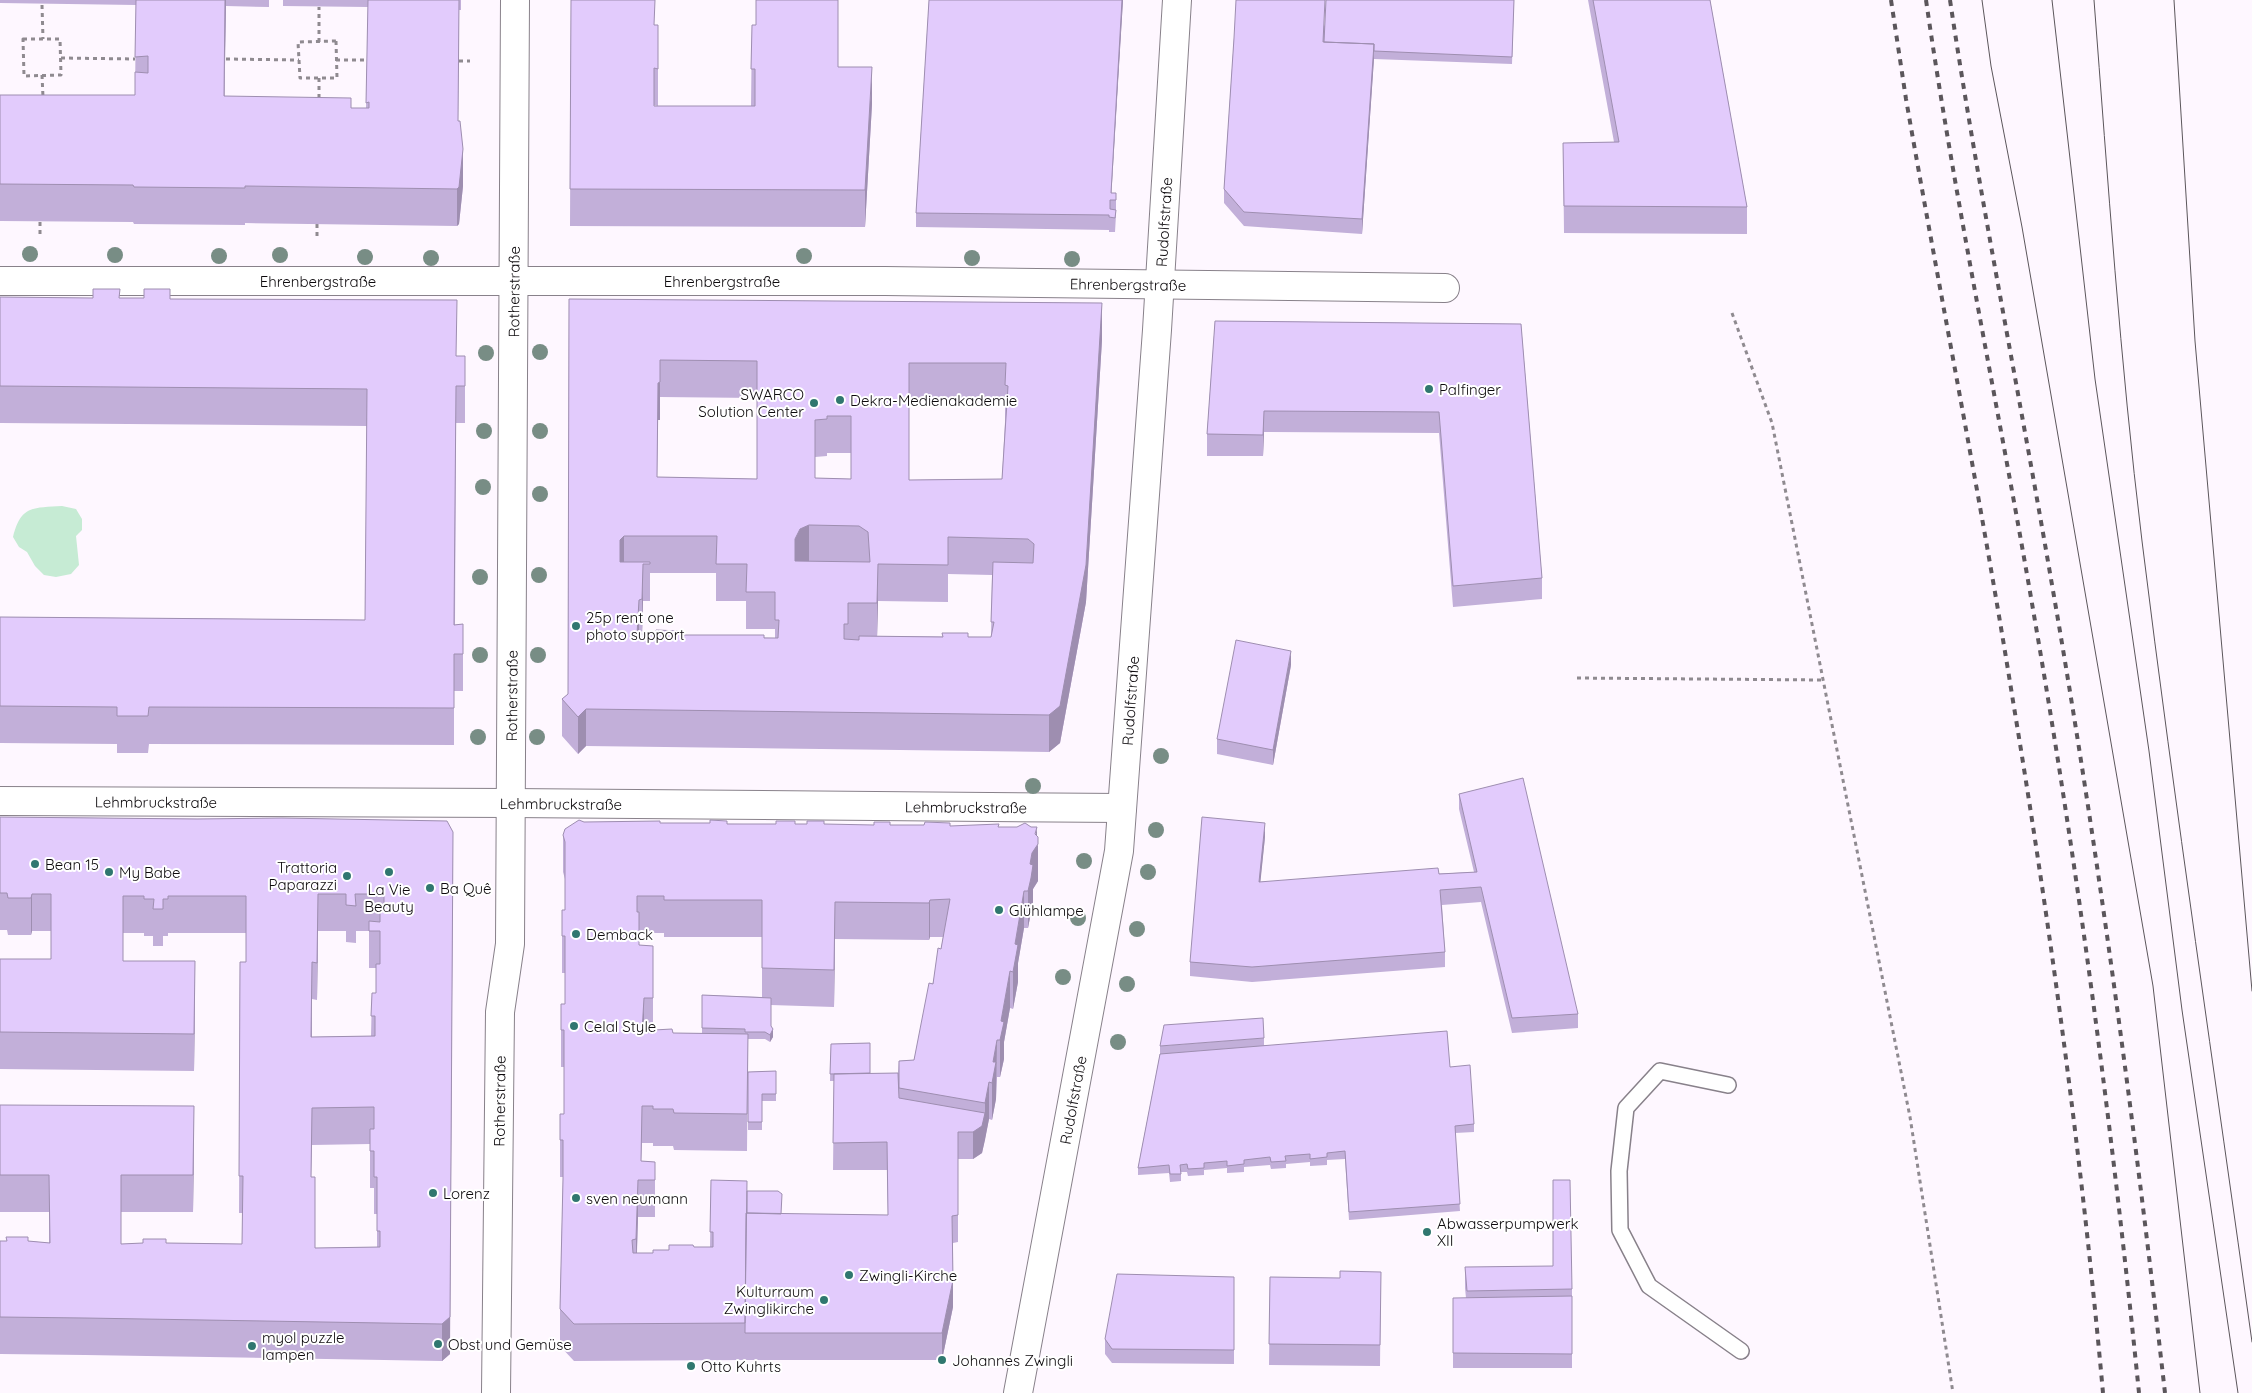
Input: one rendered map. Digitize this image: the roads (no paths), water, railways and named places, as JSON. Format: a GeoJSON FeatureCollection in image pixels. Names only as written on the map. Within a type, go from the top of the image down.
{"type":"FeatureCollection","features":[{"type":"Feature","properties":{"kind":"street","name":"Rotherstraße"},"geometry":{"type":"LineString","coordinates":[[496,1393],[500,1012],[510,944],[515,0]]}},
{"type":"Feature","properties":{"kind":"street","name":"Rudolfstraße"},"geometry":{"type":"LineString","coordinates":[[1018,1393],[1117,860],[1160,286],[1177,0]]}},
{"type":"Feature","properties":{"kind":"street","name":"Ehrenbergstraße"},"geometry":{"type":"LineString","coordinates":[[0,281],[885,281],[1160,286],[1445,288]]}},
{"type":"Feature","properties":{"kind":"street","name":"Lehmbruckstraße"},"geometry":{"type":"LineString","coordinates":[[0,801],[1122,808]]}},
{"type":"Feature","properties":{"kind":"lane"},"geometry":{"type":"LineString","coordinates":[[1728,1085],[1660,1070],[1626,1108],[1619,1172],[1620,1230],[1649,1286],[1741,1351]]}},
{"type":"Feature","properties":{"kind":"tram line"},"geometry":{"type":"LineString","coordinates":[[1982,0],[1991,66],[2022,227],[2153,986],[2200,1393]]}},
{"type":"Feature","properties":{"kind":"tram line"},"geometry":{"type":"LineString","coordinates":[[2052,0],[2095,379],[2149,751],[2182,1010],[2238,1393]]}},
{"type":"Feature","properties":{"kind":"tram line"},"geometry":{"type":"LineString","coordinates":[[2094,0],[2121,338],[2142,541],[2252,1342]]}},
{"type":"Feature","properties":{"kind":"tram line"},"geometry":{"type":"LineString","coordinates":[[2174,0],[2195,341],[2252,991]]}},
{"type":"Feature","properties":{"kind":"railway"},"geometry":{"type":"LineString","coordinates":[[1891,0],[1906,99],[2001,626],[2027,787],[2053,960],[2075,1133],[2103,1393]]}},
{"type":"Feature","properties":{"kind":"railway"},"geometry":{"type":"LineString","coordinates":[[1926,0],[1964,233],[2021,543],[2066,813],[2094,1006],[2139,1393]]}},
{"type":"Feature","properties":{"kind":"railway"},"geometry":{"type":"LineString","coordinates":[[1950,0],[1973,145],[2051,579],[2100,883],[2128,1087],[2165,1393]]}},
{"type":"Feature","properties":{"kind":"place","name":"Palfinger"},"geometry":{"type":"Point","coordinates":[1429,389]}},
{"type":"Feature","properties":{"kind":"place","name":"Dekra-Medienakademie"},"geometry":{"type":"Point","coordinates":[840,400]}},
{"type":"Feature","properties":{"kind":"place","name":"SWARCO Solution Center"},"geometry":{"type":"Point","coordinates":[814,403]}},
{"type":"Feature","properties":{"kind":"place","name":"25p rent one photo support"},"geometry":{"type":"Point","coordinates":[576,626]}},
{"type":"Feature","properties":{"kind":"place","name":"Bean 15"},"geometry":{"type":"Point","coordinates":[35,864]}},
{"type":"Feature","properties":{"kind":"place","name":"My Babe"},"geometry":{"type":"Point","coordinates":[109,872]}},
{"type":"Feature","properties":{"kind":"place","name":"La Vie Beauty"},"geometry":{"type":"Point","coordinates":[389,872]}},
{"type":"Feature","properties":{"kind":"place","name":"Trattoria Paparazzi"},"geometry":{"type":"Point","coordinates":[347,876]}},
{"type":"Feature","properties":{"kind":"place","name":"Ba Quê"},"geometry":{"type":"Point","coordinates":[430,888]}},
{"type":"Feature","properties":{"kind":"place","name":"Glühlampe"},"geometry":{"type":"Point","coordinates":[999,910]}},
{"type":"Feature","properties":{"kind":"place","name":"Demback"},"geometry":{"type":"Point","coordinates":[576,934]}},
{"type":"Feature","properties":{"kind":"place","name":"Celal Style"},"geometry":{"type":"Point","coordinates":[574,1026]}},
{"type":"Feature","properties":{"kind":"place","name":"Lorenz"},"geometry":{"type":"Point","coordinates":[433,1193]}},
{"type":"Feature","properties":{"kind":"place","name":"sven neumann"},"geometry":{"type":"Point","coordinates":[576,1198]}},
{"type":"Feature","properties":{"kind":"place","name":"Abwasserpumpwerk XII"},"geometry":{"type":"Point","coordinates":[1427,1232]}},
{"type":"Feature","properties":{"kind":"place","name":"Zwingli-Kirche"},"geometry":{"type":"Point","coordinates":[849,1275]}},
{"type":"Feature","properties":{"kind":"place","name":"Kulturraum Zwinglikirche"},"geometry":{"type":"Point","coordinates":[824,1300]}},
{"type":"Feature","properties":{"kind":"place","name":"Obst und Gemüse"},"geometry":{"type":"Point","coordinates":[438,1344]}},
{"type":"Feature","properties":{"kind":"place","name":"myol puzzle lampen"},"geometry":{"type":"Point","coordinates":[252,1346]}},
{"type":"Feature","properties":{"kind":"place","name":"Johannes Zwingli"},"geometry":{"type":"Point","coordinates":[942,1360]}},
{"type":"Feature","properties":{"kind":"place","name":"Otto Kuhrts"},"geometry":{"type":"Point","coordinates":[691,1366]}}]}
